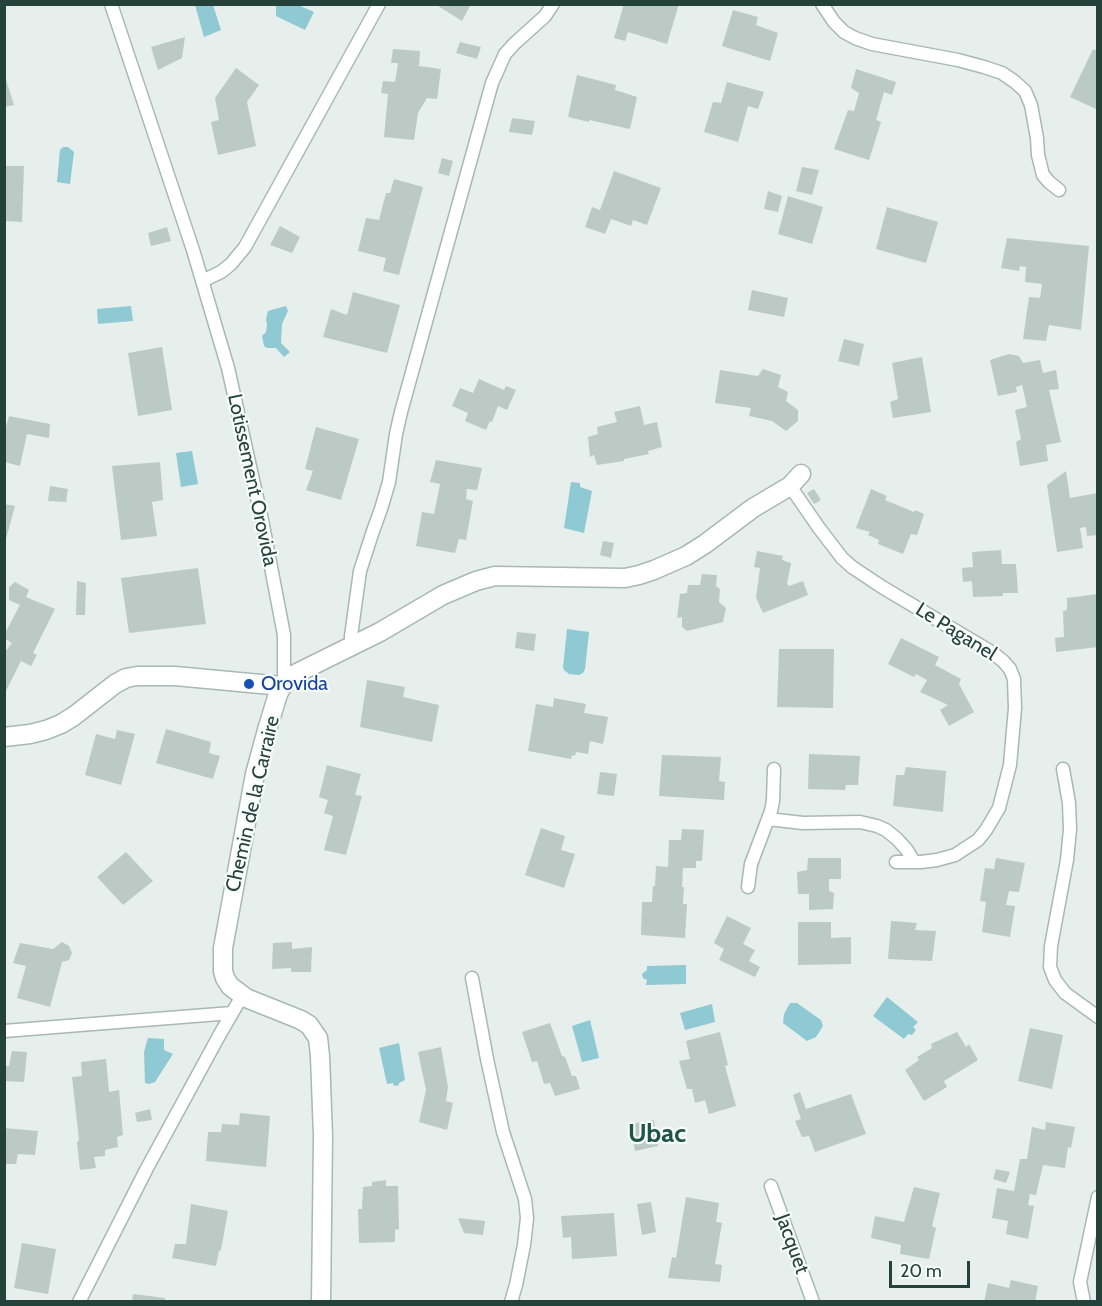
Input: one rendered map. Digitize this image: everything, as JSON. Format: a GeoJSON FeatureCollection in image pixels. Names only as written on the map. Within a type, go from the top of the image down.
{"type":"FeatureCollection","features":[{"type":"Feature","properties":{"kind":"street"},"geometry":{"type":"LineString","coordinates":[[4,737],[30,734],[61,724],[126,678],[176,676],[283,684],[301,670],[389,627],[443,595],[476,581],[495,576],[625,578],[639,575],[686,556],[795,480]]}},
{"type":"Feature","properties":{"kind":"street","name":"Chemin de la Carraire"},"geometry":{"type":"LineString","coordinates":[[283,684],[255,774],[223,948],[223,971],[230,986],[242,996],[309,1024],[318,1038],[323,1136],[321,1302]]}},
{"type":"Feature","properties":{"kind":"lane","name":"Lotissement Orovida"},"geometry":{"type":"LineString","coordinates":[[111,4],[189,239],[228,368],[262,520],[284,636],[283,684]]}},
{"type":"Feature","properties":{"kind":"lane"},"geometry":{"type":"LineString","coordinates":[[202,281],[226,268],[245,247],[379,4]]}},
{"type":"Feature","properties":{"kind":"lane"},"geometry":{"type":"LineString","coordinates":[[351,647],[360,571],[389,482],[396,434],[492,83],[505,54],[545,16],[554,4]]}},
{"type":"Feature","properties":{"kind":"lane"},"geometry":{"type":"LineString","coordinates":[[822,4],[844,33],[855,38],[872,44],[984,67],[1002,73],[1015,82],[1025,92],[1031,105],[1043,175],[1059,190]]}},
{"type":"Feature","properties":{"kind":"lane","name":"Le Paganel"},"geometry":{"type":"LineString","coordinates":[[795,480],[825,536],[842,558],[882,587],[993,653],[1010,669],[1014,679],[1015,708],[1010,765],[1004,793],[993,819],[978,840],[955,855],[937,860],[896,862]]}},
{"type":"Feature","properties":{"kind":"lane"},"geometry":{"type":"LineString","coordinates":[[748,887],[751,864],[773,801],[774,769]]}},
{"type":"Feature","properties":{"kind":"lane"},"geometry":{"type":"LineString","coordinates":[[1063,769],[1069,803],[1070,829],[1051,946],[1050,967],[1055,980],[1065,993],[1098,1017]]}},
{"type":"Feature","properties":{"kind":"lane"},"geometry":{"type":"LineString","coordinates":[[768,819],[803,823],[860,822],[877,826],[897,839],[915,862]]}},
{"type":"Feature","properties":{"kind":"lane"},"geometry":{"type":"LineString","coordinates":[[472,978],[503,1132],[525,1199],[527,1218],[524,1245],[511,1302]]}},
{"type":"Feature","properties":{"kind":"lane"},"geometry":{"type":"LineString","coordinates":[[80,1302],[146,1170],[242,996]]}},
{"type":"Feature","properties":{"kind":"lane"},"geometry":{"type":"LineString","coordinates":[[4,1031],[232,1013]]}},
{"type":"Feature","properties":{"kind":"lane","name":"Jacquet"},"geometry":{"type":"LineString","coordinates":[[771,1186],[813,1302]]}},
{"type":"Feature","properties":{"kind":"lane"},"geometry":{"type":"LineString","coordinates":[[1084,1302],[1080,1282],[1098,1197]]}},
{"type":"Feature","properties":{"kind":"water"},"geometry":{"type":"Polygon","coordinates":[[[195,5],[213,5],[221,30],[204,37],[195,5]]]}},
{"type":"Feature","properties":{"kind":"water"},"geometry":{"type":"Polygon","coordinates":[[[276,5],[298,5],[314,12],[305,30],[276,16],[276,5]]]}},
{"type":"Feature","properties":{"kind":"water"},"geometry":{"type":"Polygon","coordinates":[[[68,147],[74,152],[70,184],[57,182],[60,150],[68,147]]]}},
{"type":"Feature","properties":{"kind":"water"},"geometry":{"type":"Polygon","coordinates":[[[131,306],[133,321],[98,324],[97,309],[131,306]]]}},
{"type":"Feature","properties":{"kind":"water"},"geometry":{"type":"Polygon","coordinates":[[[286,306],[288,311],[282,324],[281,343],[290,352],[284,357],[276,348],[264,346],[262,336],[266,332],[268,311],[286,306]]]}},
{"type":"Feature","properties":{"kind":"water"},"geometry":{"type":"Polygon","coordinates":[[[192,451],[198,484],[181,487],[176,453],[192,451]]]}},
{"type":"Feature","properties":{"kind":"water"},"geometry":{"type":"Polygon","coordinates":[[[571,482],[580,483],[580,487],[592,491],[584,533],[564,528],[571,482]]]}},
{"type":"Feature","properties":{"kind":"water"},"geometry":{"type":"Polygon","coordinates":[[[567,629],[589,632],[585,669],[579,675],[569,674],[563,667],[567,629]]]}},
{"type":"Feature","properties":{"kind":"water"},"geometry":{"type":"Polygon","coordinates":[[[686,965],[686,984],[646,985],[647,980],[643,978],[642,974],[647,970],[647,966],[686,965]]]}},
{"type":"Feature","properties":{"kind":"water"},"geometry":{"type":"Polygon","coordinates":[[[887,997],[918,1022],[913,1027],[916,1030],[912,1035],[908,1034],[904,1039],[873,1016],[887,997]]]}},
{"type":"Feature","properties":{"kind":"water"},"geometry":{"type":"Polygon","coordinates":[[[790,1003],[797,1003],[821,1020],[823,1026],[816,1037],[807,1041],[783,1023],[784,1014],[790,1003]]]}},
{"type":"Feature","properties":{"kind":"water"},"geometry":{"type":"Polygon","coordinates":[[[712,1004],[715,1022],[685,1030],[680,1013],[712,1004]]]}},
{"type":"Feature","properties":{"kind":"water"},"geometry":{"type":"Polygon","coordinates":[[[590,1020],[599,1058],[582,1062],[572,1026],[590,1020]]]}},
{"type":"Feature","properties":{"kind":"water"},"geometry":{"type":"Polygon","coordinates":[[[148,1038],[164,1039],[164,1050],[173,1054],[155,1082],[149,1084],[145,1083],[144,1052],[148,1038]]]}},
{"type":"Feature","properties":{"kind":"water"},"geometry":{"type":"Polygon","coordinates":[[[399,1043],[405,1080],[394,1086],[393,1083],[387,1084],[379,1048],[399,1043]]]}},
{"type":"Feature","properties":{"kind":"building"},"geometry":{"type":"Polygon","coordinates":[[[435,4],[471,4],[462,21],[435,4]]]}},
{"type":"Feature","properties":{"kind":"building"},"geometry":{"type":"Polygon","coordinates":[[[624,4],[679,4],[667,44],[628,32],[625,41],[614,38],[624,4]]]}},
{"type":"Feature","properties":{"kind":"building"},"geometry":{"type":"Polygon","coordinates":[[[733,10],[758,17],[756,25],[778,33],[770,61],[722,46],[733,10]]]}},
{"type":"Feature","properties":{"kind":"building"},"geometry":{"type":"Polygon","coordinates":[[[185,37],[182,58],[158,70],[151,47],[185,37]]]}},
{"type":"Feature","properties":{"kind":"building"},"geometry":{"type":"Polygon","coordinates":[[[460,42],[481,47],[477,59],[456,53],[460,42]]]}},
{"type":"Feature","properties":{"kind":"building"},"geometry":{"type":"Polygon","coordinates":[[[393,49],[420,51],[419,66],[441,69],[437,99],[427,98],[418,113],[414,140],[384,137],[388,94],[381,93],[383,81],[395,82],[398,63],[391,63],[393,49]]]}},
{"type":"Feature","properties":{"kind":"building"},"geometry":{"type":"Polygon","coordinates":[[[1093,49],[1098,51],[1098,110],[1070,97],[1093,49]]]}},
{"type":"Feature","properties":{"kind":"building"},"geometry":{"type":"Polygon","coordinates":[[[236,68],[259,85],[247,102],[256,146],[218,155],[211,122],[219,120],[215,98],[236,68]]]}},
{"type":"Feature","properties":{"kind":"building"},"geometry":{"type":"Polygon","coordinates":[[[856,69],[896,82],[892,95],[884,92],[876,120],[881,122],[869,160],[834,149],[848,110],[854,111],[859,93],[851,88],[856,69]]]}},
{"type":"Feature","properties":{"kind":"building"},"geometry":{"type":"Polygon","coordinates":[[[4,73],[14,105],[4,107],[4,73]]]}},
{"type":"Feature","properties":{"kind":"building"},"geometry":{"type":"Polygon","coordinates":[[[577,75],[616,85],[615,90],[637,97],[630,129],[568,117],[577,75]]]}},
{"type":"Feature","properties":{"kind":"building"},"geometry":{"type":"Polygon","coordinates":[[[727,82],[764,92],[758,109],[748,106],[738,142],[704,132],[713,102],[721,103],[727,82]]]}},
{"type":"Feature","properties":{"kind":"building"},"geometry":{"type":"Polygon","coordinates":[[[512,118],[535,121],[532,135],[509,132],[512,118]]]}},
{"type":"Feature","properties":{"kind":"building"},"geometry":{"type":"Polygon","coordinates":[[[442,158],[453,161],[449,176],[438,173],[442,158]]]}},
{"type":"Feature","properties":{"kind":"building"},"geometry":{"type":"Polygon","coordinates":[[[4,166],[24,166],[22,222],[4,221],[4,166]]]}},
{"type":"Feature","properties":{"kind":"building"},"geometry":{"type":"Polygon","coordinates":[[[802,167],[819,170],[812,195],[796,191],[802,167]]]}},
{"type":"Feature","properties":{"kind":"building"},"geometry":{"type":"Polygon","coordinates":[[[614,171],[661,188],[647,225],[633,220],[631,226],[611,219],[605,234],[585,227],[592,207],[600,210],[614,171]]]}},
{"type":"Feature","properties":{"kind":"building"},"geometry":{"type":"Polygon","coordinates":[[[394,179],[423,187],[399,275],[383,271],[386,258],[358,251],[366,218],[379,220],[386,193],[390,193],[394,179]]]}},
{"type":"Feature","properties":{"kind":"building"},"geometry":{"type":"Polygon","coordinates":[[[768,191],[782,196],[778,212],[764,209],[768,191]]]}},
{"type":"Feature","properties":{"kind":"building"},"geometry":{"type":"Polygon","coordinates":[[[788,196],[823,207],[812,244],[778,234],[788,196]]]}},
{"type":"Feature","properties":{"kind":"building"},"geometry":{"type":"Polygon","coordinates":[[[887,207],[938,222],[926,263],[876,249],[887,207]]]}},
{"type":"Feature","properties":{"kind":"building"},"geometry":{"type":"Polygon","coordinates":[[[280,226],[300,237],[292,253],[270,245],[280,226]]]}},
{"type":"Feature","properties":{"kind":"building"},"geometry":{"type":"Polygon","coordinates":[[[167,227],[171,241],[151,246],[148,233],[167,227]]]}},
{"type":"Feature","properties":{"kind":"building"},"geometry":{"type":"Polygon","coordinates":[[[1007,238],[1089,246],[1081,330],[1049,325],[1046,341],[1023,339],[1029,297],[1040,298],[1042,284],[1025,282],[1026,267],[1020,266],[1019,271],[1001,268],[1007,238]]]}},
{"type":"Feature","properties":{"kind":"building"},"geometry":{"type":"Polygon","coordinates":[[[752,290],[788,298],[784,317],[748,310],[752,290]]]}},
{"type":"Feature","properties":{"kind":"building"},"geometry":{"type":"Polygon","coordinates":[[[353,292],[400,305],[387,353],[323,337],[331,309],[347,315],[353,292]]]}},
{"type":"Feature","properties":{"kind":"building"},"geometry":{"type":"Polygon","coordinates":[[[844,339],[864,344],[859,366],[838,361],[844,339]]]}},
{"type":"Feature","properties":{"kind":"building"},"geometry":{"type":"Polygon","coordinates":[[[162,347],[172,410],[138,416],[128,353],[162,347]]]}},
{"type":"Feature","properties":{"kind":"building"},"geometry":{"type":"Polygon","coordinates":[[[1009,354],[1019,356],[1023,363],[1040,360],[1043,373],[1056,370],[1059,389],[1049,390],[1061,442],[1046,445],[1048,461],[1020,466],[1016,442],[1021,439],[1015,410],[1027,407],[1022,385],[1016,387],[1017,392],[998,396],[990,360],[1009,354]]]}},
{"type":"Feature","properties":{"kind":"building"},"geometry":{"type":"Polygon","coordinates":[[[922,357],[931,412],[893,418],[890,402],[898,399],[892,363],[922,357]]]}},
{"type":"Feature","properties":{"kind":"building"},"geometry":{"type":"Polygon","coordinates":[[[763,369],[781,375],[778,387],[788,392],[786,401],[798,410],[798,421],[786,431],[772,421],[749,416],[751,408],[715,403],[720,370],[758,376],[763,369]]]}},
{"type":"Feature","properties":{"kind":"building"},"geometry":{"type":"Polygon","coordinates":[[[479,379],[504,390],[506,386],[516,390],[507,410],[498,406],[486,430],[465,421],[468,413],[452,406],[460,388],[473,393],[479,379]]]}},
{"type":"Feature","properties":{"kind":"building"},"geometry":{"type":"Polygon","coordinates":[[[640,406],[644,425],[657,422],[662,447],[648,451],[649,454],[624,459],[624,461],[597,465],[594,455],[590,457],[588,437],[598,434],[597,427],[617,422],[614,412],[640,406]]]}},
{"type":"Feature","properties":{"kind":"building"},"geometry":{"type":"Polygon","coordinates":[[[9,416],[50,424],[49,438],[27,434],[20,466],[4,462],[4,434],[9,416]]]}},
{"type":"Feature","properties":{"kind":"building"},"geometry":{"type":"Polygon","coordinates":[[[316,427],[359,439],[341,500],[306,490],[313,471],[305,469],[316,427]]]}},
{"type":"Feature","properties":{"kind":"building"},"geometry":{"type":"Polygon","coordinates":[[[436,460],[482,468],[477,490],[467,489],[466,499],[473,501],[466,540],[459,539],[455,553],[416,546],[422,512],[434,514],[440,484],[430,482],[436,460]]]}},
{"type":"Feature","properties":{"kind":"building"},"geometry":{"type":"Polygon","coordinates":[[[160,462],[163,500],[152,502],[157,536],[121,540],[112,466],[160,462]]]}},
{"type":"Feature","properties":{"kind":"building"},"geometry":{"type":"Polygon","coordinates":[[[1066,471],[1070,498],[1098,493],[1098,535],[1087,536],[1086,527],[1080,528],[1083,548],[1057,552],[1047,485],[1066,471]]]}},
{"type":"Feature","properties":{"kind":"building"},"geometry":{"type":"Polygon","coordinates":[[[50,486],[68,489],[66,502],[48,501],[50,486]]]}},
{"type":"Feature","properties":{"kind":"building"},"geometry":{"type":"Polygon","coordinates":[[[814,489],[821,500],[814,504],[807,493],[814,489]]]}},
{"type":"Feature","properties":{"kind":"building"},"geometry":{"type":"Polygon","coordinates":[[[871,489],[887,496],[885,500],[924,514],[917,535],[911,534],[903,554],[878,544],[879,540],[868,535],[870,532],[856,528],[871,489]]]}},
{"type":"Feature","properties":{"kind":"building"},"geometry":{"type":"Polygon","coordinates":[[[4,504],[15,506],[5,543],[4,543],[4,504]]]}},
{"type":"Feature","properties":{"kind":"building"},"geometry":{"type":"Polygon","coordinates":[[[603,541],[614,543],[611,558],[600,555],[603,541]]]}},
{"type":"Feature","properties":{"kind":"building"},"geometry":{"type":"Polygon","coordinates":[[[1001,550],[1002,564],[1016,564],[1018,593],[973,597],[972,581],[963,582],[962,568],[973,567],[972,552],[1001,550]]]}},
{"type":"Feature","properties":{"kind":"building"},"geometry":{"type":"Polygon","coordinates":[[[757,551],[783,556],[782,560],[791,563],[787,584],[789,586],[803,581],[808,595],[763,613],[756,598],[760,568],[754,567],[757,551]]]}},
{"type":"Feature","properties":{"kind":"building"},"geometry":{"type":"Polygon","coordinates":[[[198,568],[206,624],[129,633],[121,578],[198,568]]]}},
{"type":"Feature","properties":{"kind":"building"},"geometry":{"type":"Polygon","coordinates":[[[702,574],[717,575],[716,586],[720,589],[719,602],[726,608],[723,622],[687,631],[682,627],[682,617],[677,618],[680,594],[687,593],[688,585],[700,585],[702,574]]]}},
{"type":"Feature","properties":{"kind":"building"},"geometry":{"type":"Polygon","coordinates":[[[77,581],[86,583],[85,615],[76,615],[77,581]]]}},
{"type":"Feature","properties":{"kind":"building"},"geometry":{"type":"Polygon","coordinates":[[[15,582],[29,590],[26,597],[55,609],[33,653],[37,655],[31,666],[21,661],[4,695],[4,653],[12,643],[4,638],[4,635],[20,605],[9,600],[9,587],[15,582]]]}},
{"type":"Feature","properties":{"kind":"building"},"geometry":{"type":"Polygon","coordinates":[[[1098,594],[1098,633],[1096,634],[1098,647],[1056,652],[1055,638],[1064,637],[1063,611],[1067,610],[1067,598],[1098,594]]]}},
{"type":"Feature","properties":{"kind":"building"},"geometry":{"type":"Polygon","coordinates":[[[517,632],[536,634],[534,651],[515,648],[517,632]]]}},
{"type":"Feature","properties":{"kind":"building"},"geometry":{"type":"Polygon","coordinates":[[[901,638],[939,657],[935,665],[961,679],[959,684],[974,712],[949,726],[940,710],[948,705],[920,692],[927,680],[916,674],[914,677],[888,664],[901,638]]]}},
{"type":"Feature","properties":{"kind":"building"},"geometry":{"type":"Polygon","coordinates":[[[779,649],[834,649],[833,708],[777,707],[779,649]]]}},
{"type":"Feature","properties":{"kind":"building"},"geometry":{"type":"Polygon","coordinates":[[[367,680],[405,687],[403,697],[439,705],[432,742],[360,727],[367,680]]]}},
{"type":"Feature","properties":{"kind":"building"},"geometry":{"type":"Polygon","coordinates":[[[554,698],[586,704],[584,713],[608,717],[603,744],[590,741],[588,754],[576,752],[571,759],[528,751],[536,704],[553,707],[554,698]]]}},
{"type":"Feature","properties":{"kind":"building"},"geometry":{"type":"Polygon","coordinates":[[[166,729],[211,742],[209,753],[220,756],[213,779],[156,763],[166,729]]]}},
{"type":"Feature","properties":{"kind":"building"},"geometry":{"type":"Polygon","coordinates":[[[117,730],[135,734],[121,785],[85,775],[96,734],[115,739],[117,730]]]}},
{"type":"Feature","properties":{"kind":"building"},"geometry":{"type":"Polygon","coordinates":[[[809,754],[860,756],[858,785],[846,785],[845,790],[808,789],[809,754]]]}},
{"type":"Feature","properties":{"kind":"building"},"geometry":{"type":"Polygon","coordinates":[[[662,755],[721,757],[719,781],[725,782],[724,800],[659,796],[662,755]]]}},
{"type":"Feature","properties":{"kind":"building"},"geometry":{"type":"Polygon","coordinates":[[[327,765],[361,774],[355,795],[362,796],[346,855],[324,850],[333,816],[324,813],[328,800],[319,797],[327,765]]]}},
{"type":"Feature","properties":{"kind":"building"},"geometry":{"type":"Polygon","coordinates":[[[906,767],[946,771],[943,812],[893,806],[896,775],[904,775],[906,767]]]}},
{"type":"Feature","properties":{"kind":"building"},"geometry":{"type":"Polygon","coordinates":[[[600,772],[617,774],[614,796],[597,794],[600,772]]]}},
{"type":"Feature","properties":{"kind":"building"},"geometry":{"type":"Polygon","coordinates":[[[541,828],[565,836],[561,850],[575,854],[564,888],[525,875],[541,828]]]}},
{"type":"Feature","properties":{"kind":"building"},"geometry":{"type":"Polygon","coordinates":[[[682,829],[704,830],[702,861],[696,861],[696,868],[683,868],[683,904],[687,904],[685,938],[641,935],[642,902],[652,902],[656,866],[668,867],[669,840],[681,840],[682,829]]]}},
{"type":"Feature","properties":{"kind":"building"},"geometry":{"type":"Polygon","coordinates":[[[126,852],[153,881],[123,905],[97,877],[126,852]]]}},
{"type":"Feature","properties":{"kind":"building"},"geometry":{"type":"Polygon","coordinates":[[[808,858],[841,858],[841,879],[829,879],[829,891],[834,893],[833,909],[809,910],[809,894],[798,894],[797,872],[807,870],[808,858]]]}},
{"type":"Feature","properties":{"kind":"building"},"geometry":{"type":"Polygon","coordinates":[[[996,858],[1025,863],[1019,892],[1009,891],[1006,905],[1015,906],[1010,937],[982,932],[986,902],[980,901],[985,868],[994,869],[996,858]]]}},
{"type":"Feature","properties":{"kind":"building"},"geometry":{"type":"Polygon","coordinates":[[[727,916],[751,928],[743,944],[755,950],[749,961],[760,967],[755,977],[719,960],[724,949],[714,943],[727,916]]]}},
{"type":"Feature","properties":{"kind":"building"},"geometry":{"type":"Polygon","coordinates":[[[891,921],[917,923],[915,930],[936,931],[932,961],[888,959],[891,921]]]}},
{"type":"Feature","properties":{"kind":"building"},"geometry":{"type":"Polygon","coordinates":[[[798,922],[831,922],[831,938],[851,937],[851,964],[798,965],[798,922]]]}},
{"type":"Feature","properties":{"kind":"building"},"geometry":{"type":"Polygon","coordinates":[[[62,942],[69,946],[72,953],[69,960],[62,962],[50,1007],[17,998],[26,966],[13,963],[20,943],[53,949],[62,942]]]}},
{"type":"Feature","properties":{"kind":"building"},"geometry":{"type":"Polygon","coordinates":[[[292,942],[292,949],[312,947],[311,972],[291,972],[291,968],[272,969],[273,943],[292,942]]]}},
{"type":"Feature","properties":{"kind":"building"},"geometry":{"type":"Polygon","coordinates":[[[550,1023],[562,1056],[565,1057],[572,1076],[576,1076],[580,1089],[555,1096],[550,1083],[544,1084],[537,1061],[532,1062],[522,1032],[550,1023]]]}},
{"type":"Feature","properties":{"kind":"building"},"geometry":{"type":"Polygon","coordinates":[[[1030,1028],[1063,1035],[1052,1089],[1018,1081],[1030,1028]]]}},
{"type":"Feature","properties":{"kind":"building"},"geometry":{"type":"Polygon","coordinates":[[[720,1032],[728,1065],[725,1066],[736,1106],[709,1114],[705,1100],[695,1103],[692,1089],[687,1089],[679,1061],[690,1059],[686,1041],[720,1032]]]}},
{"type":"Feature","properties":{"kind":"building"},"geometry":{"type":"Polygon","coordinates":[[[957,1032],[966,1047],[969,1044],[978,1060],[944,1081],[947,1087],[924,1101],[905,1070],[919,1060],[917,1057],[932,1048],[931,1044],[957,1032]]]}},
{"type":"Feature","properties":{"kind":"building"},"geometry":{"type":"Polygon","coordinates":[[[441,1047],[448,1087],[446,1101],[453,1103],[447,1130],[419,1122],[426,1090],[418,1052],[441,1047]]]}},
{"type":"Feature","properties":{"kind":"building"},"geometry":{"type":"Polygon","coordinates":[[[12,1051],[27,1052],[24,1082],[4,1081],[4,1066],[9,1066],[12,1051]]]}},
{"type":"Feature","properties":{"kind":"building"},"geometry":{"type":"Polygon","coordinates":[[[106,1059],[109,1092],[119,1090],[123,1135],[117,1137],[118,1147],[105,1150],[105,1156],[94,1157],[96,1168],[80,1170],[72,1077],[82,1076],[81,1062],[106,1059]]]}},
{"type":"Feature","properties":{"kind":"building"},"geometry":{"type":"Polygon","coordinates":[[[800,1092],[806,1109],[851,1094],[866,1134],[815,1152],[809,1136],[802,1137],[795,1121],[801,1119],[793,1095],[800,1092]]]}},
{"type":"Feature","properties":{"kind":"building"},"geometry":{"type":"Polygon","coordinates":[[[150,1109],[152,1120],[137,1122],[135,1113],[150,1109]]]}},
{"type":"Feature","properties":{"kind":"building"},"geometry":{"type":"Polygon","coordinates":[[[240,1113],[270,1116],[266,1167],[206,1161],[208,1132],[221,1132],[222,1124],[239,1125],[240,1113]]]}},
{"type":"Feature","properties":{"kind":"building"},"geometry":{"type":"Polygon","coordinates":[[[654,1120],[658,1146],[635,1151],[630,1124],[654,1120]]]}},
{"type":"Feature","properties":{"kind":"building"},"geometry":{"type":"Polygon","coordinates":[[[1046,1122],[1075,1127],[1071,1148],[1068,1147],[1065,1168],[1043,1165],[1036,1195],[1030,1194],[1028,1205],[1034,1206],[1028,1239],[1006,1234],[1008,1221],[992,1218],[997,1188],[1014,1191],[1020,1159],[1027,1159],[1032,1127],[1045,1130],[1046,1122]]]}},
{"type":"Feature","properties":{"kind":"building"},"geometry":{"type":"Polygon","coordinates":[[[4,1128],[38,1131],[35,1155],[18,1154],[16,1164],[4,1164],[4,1128]]]}},
{"type":"Feature","properties":{"kind":"building"},"geometry":{"type":"Polygon","coordinates":[[[996,1169],[1010,1172],[1006,1183],[993,1179],[996,1169]]]}},
{"type":"Feature","properties":{"kind":"building"},"geometry":{"type":"Polygon","coordinates":[[[386,1180],[386,1186],[398,1186],[399,1229],[395,1230],[395,1242],[359,1243],[358,1209],[362,1209],[363,1187],[372,1186],[372,1182],[386,1180]]]}},
{"type":"Feature","properties":{"kind":"building"},"geometry":{"type":"Polygon","coordinates":[[[914,1187],[940,1193],[932,1226],[936,1228],[929,1259],[900,1254],[901,1245],[871,1238],[875,1216],[904,1222],[914,1187]]]}},
{"type":"Feature","properties":{"kind":"building"},"geometry":{"type":"Polygon","coordinates":[[[686,1197],[719,1203],[716,1222],[722,1223],[715,1264],[722,1265],[720,1282],[668,1278],[672,1257],[676,1258],[686,1197]]]}},
{"type":"Feature","properties":{"kind":"building"},"geometry":{"type":"Polygon","coordinates":[[[651,1202],[656,1232],[642,1235],[637,1204],[651,1202]]]}},
{"type":"Feature","properties":{"kind":"building"},"geometry":{"type":"Polygon","coordinates":[[[191,1204],[228,1211],[216,1266],[172,1258],[175,1244],[186,1244],[191,1204]]]}},
{"type":"Feature","properties":{"kind":"building"},"geometry":{"type":"Polygon","coordinates":[[[614,1213],[617,1256],[572,1259],[571,1237],[563,1238],[561,1216],[614,1213]]]}},
{"type":"Feature","properties":{"kind":"building"},"geometry":{"type":"Polygon","coordinates":[[[458,1218],[485,1221],[483,1235],[464,1233],[458,1218]]]}},
{"type":"Feature","properties":{"kind":"building"},"geometry":{"type":"Polygon","coordinates":[[[22,1243],[56,1249],[48,1294],[14,1288],[22,1243]]]}},
{"type":"Feature","properties":{"kind":"building"},"geometry":{"type":"Polygon","coordinates":[[[1011,1280],[1038,1286],[1035,1302],[984,1302],[988,1283],[1009,1288],[1011,1280]]]}},
{"type":"Feature","properties":{"kind":"building"},"geometry":{"type":"Polygon","coordinates":[[[133,1294],[165,1298],[165,1302],[132,1302],[133,1294]]]}},
{"type":"Feature","properties":{"kind":"place","name":"Orovida"},"geometry":{"type":"Point","coordinates":[249,684]}},
{"type":"Feature","properties":{"kind":"district","name":"Ubac"},"geometry":{"type":"Point","coordinates":[657,1134]}}]}
